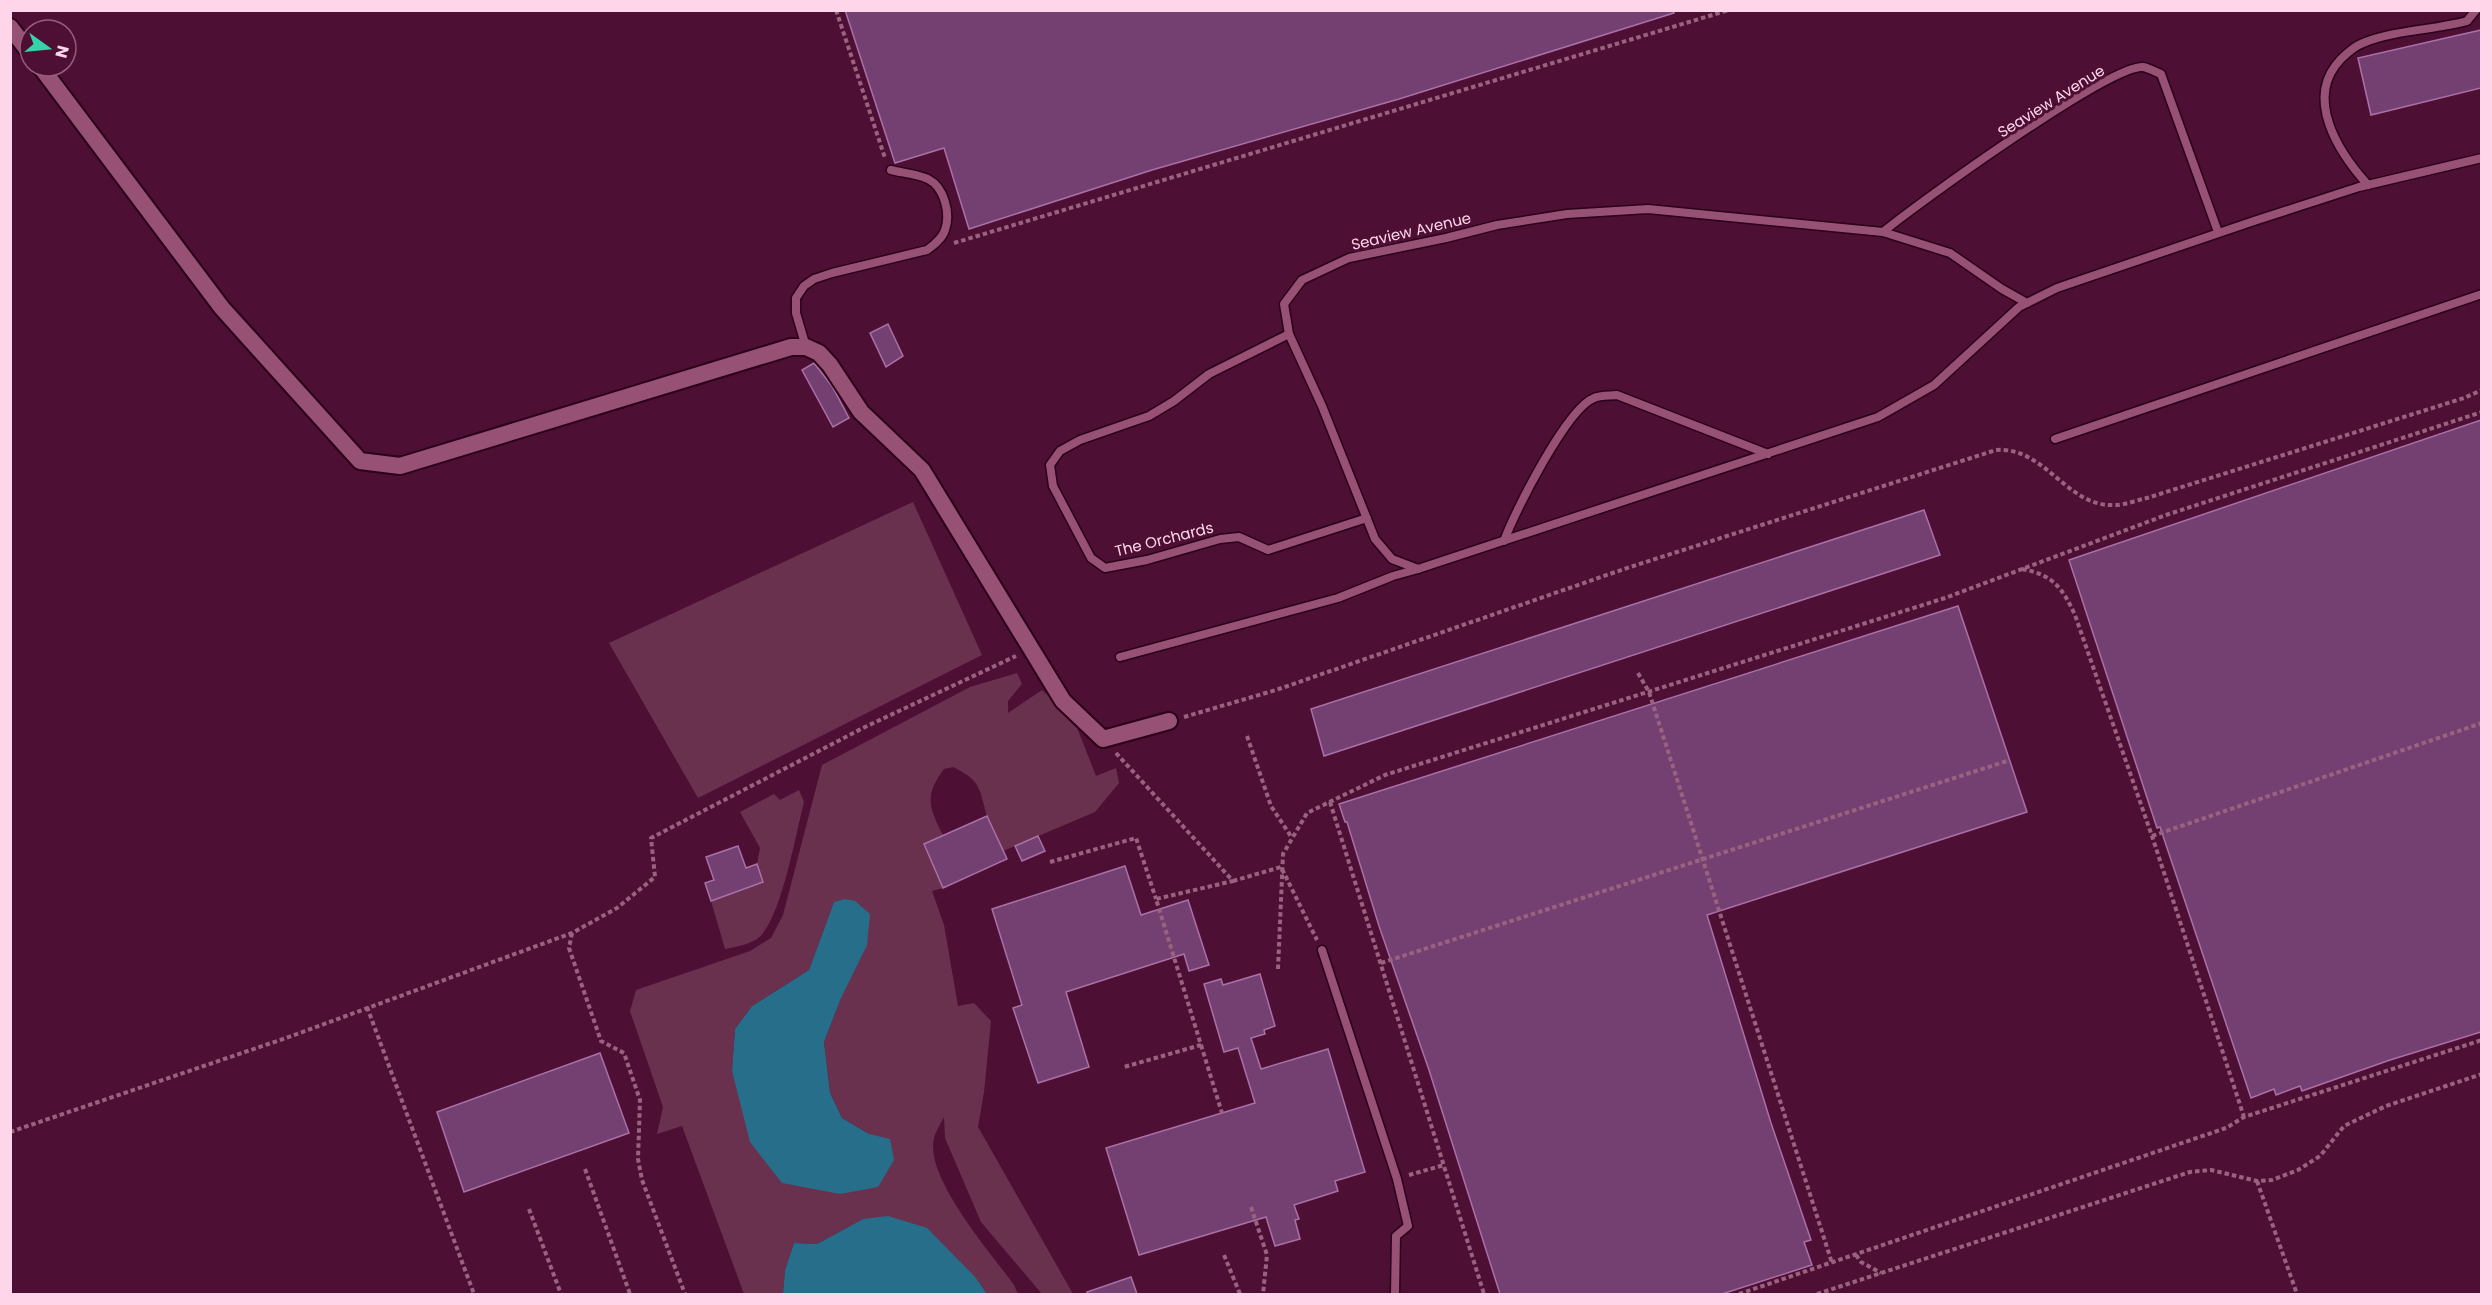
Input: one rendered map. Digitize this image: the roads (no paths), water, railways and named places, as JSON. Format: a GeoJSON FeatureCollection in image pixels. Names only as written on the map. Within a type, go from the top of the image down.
{"type":"FeatureCollection","features":[{"type":"Feature","properties":{"kind":"street"},"geometry":{"type":"LineString","coordinates":[[49,78],[222,308],[360,461],[400,466],[791,347],[806,347],[819,353],[830,365],[861,412],[922,470],[1063,701],[1103,739],[1169,721]]}},
{"type":"Feature","properties":{"kind":"lane"},"geometry":{"type":"LineString","coordinates":[[2368,185],[2343,156],[2332,132],[2324,101],[2325,83],[2331,69],[2362,43],[2467,21],[2476,10]]}},
{"type":"Feature","properties":{"kind":"lane","name":"Seaview Avenue"},"geometry":{"type":"LineString","coordinates":[[1883,232],[1966,170],[2040,122],[2109,79],[2143,67],[2161,74],[2218,232]]}},
{"type":"Feature","properties":{"kind":"lane"},"geometry":{"type":"LineString","coordinates":[[1120,657],[1338,598],[1393,576],[1504,542],[1878,417],[1934,385],[2019,307],[2057,288],[2218,232],[2368,185],[2481,158]]}},
{"type":"Feature","properties":{"kind":"lane"},"geometry":{"type":"LineString","coordinates":[[806,347],[796,313],[796,298],[804,286],[814,279],[832,273],[927,250],[938,242],[945,230],[947,214],[940,190],[930,180],[891,170]]}},
{"type":"Feature","properties":{"kind":"lane","name":"Seaview Avenue"},"geometry":{"type":"LineString","coordinates":[[1418,569],[1392,559],[1375,539],[1322,406],[1289,334],[1284,304],[1302,280],[1349,258],[1497,225],[1567,214],[1648,209],[1883,232],[1950,253],[2002,289],[2027,303]]}},
{"type":"Feature","properties":{"kind":"lane"},"geometry":{"type":"LineString","coordinates":[[2055,440],[2481,294]]}},
{"type":"Feature","properties":{"kind":"lane","name":"The Orchards"},"geometry":{"type":"LineString","coordinates":[[1289,334],[1209,374],[1174,401],[1149,416],[1080,440],[1060,451],[1050,465],[1053,486],[1091,558],[1105,568],[1147,560],[1220,539],[1239,537],[1268,550],[1367,518]]}},
{"type":"Feature","properties":{"kind":"lane"},"geometry":{"type":"LineString","coordinates":[[1504,542],[1511,521],[1538,472],[1571,419],[1593,398],[1617,395],[1768,454]]}},
{"type":"Feature","properties":{"kind":"lane"},"geometry":{"type":"LineString","coordinates":[[1322,951],[1397,1179],[1408,1226],[1396,1236],[1395,1294]]}},
{"type":"Feature","properties":{"kind":"water"},"geometry":{"type":"Polygon","coordinates":[[[845,899],[855,901],[870,914],[867,945],[841,998],[824,1042],[830,1093],[842,1118],[869,1134],[890,1139],[894,1160],[878,1187],[840,1194],[782,1183],[750,1142],[732,1071],[735,1029],[752,1006],[809,970],[834,902],[845,899]]]}},
{"type":"Feature","properties":{"kind":"water"},"geometry":{"type":"Polygon","coordinates":[[[888,1216],[927,1228],[976,1278],[987,1294],[783,1294],[785,1270],[794,1243],[817,1244],[863,1219],[888,1216]]]}}]}
